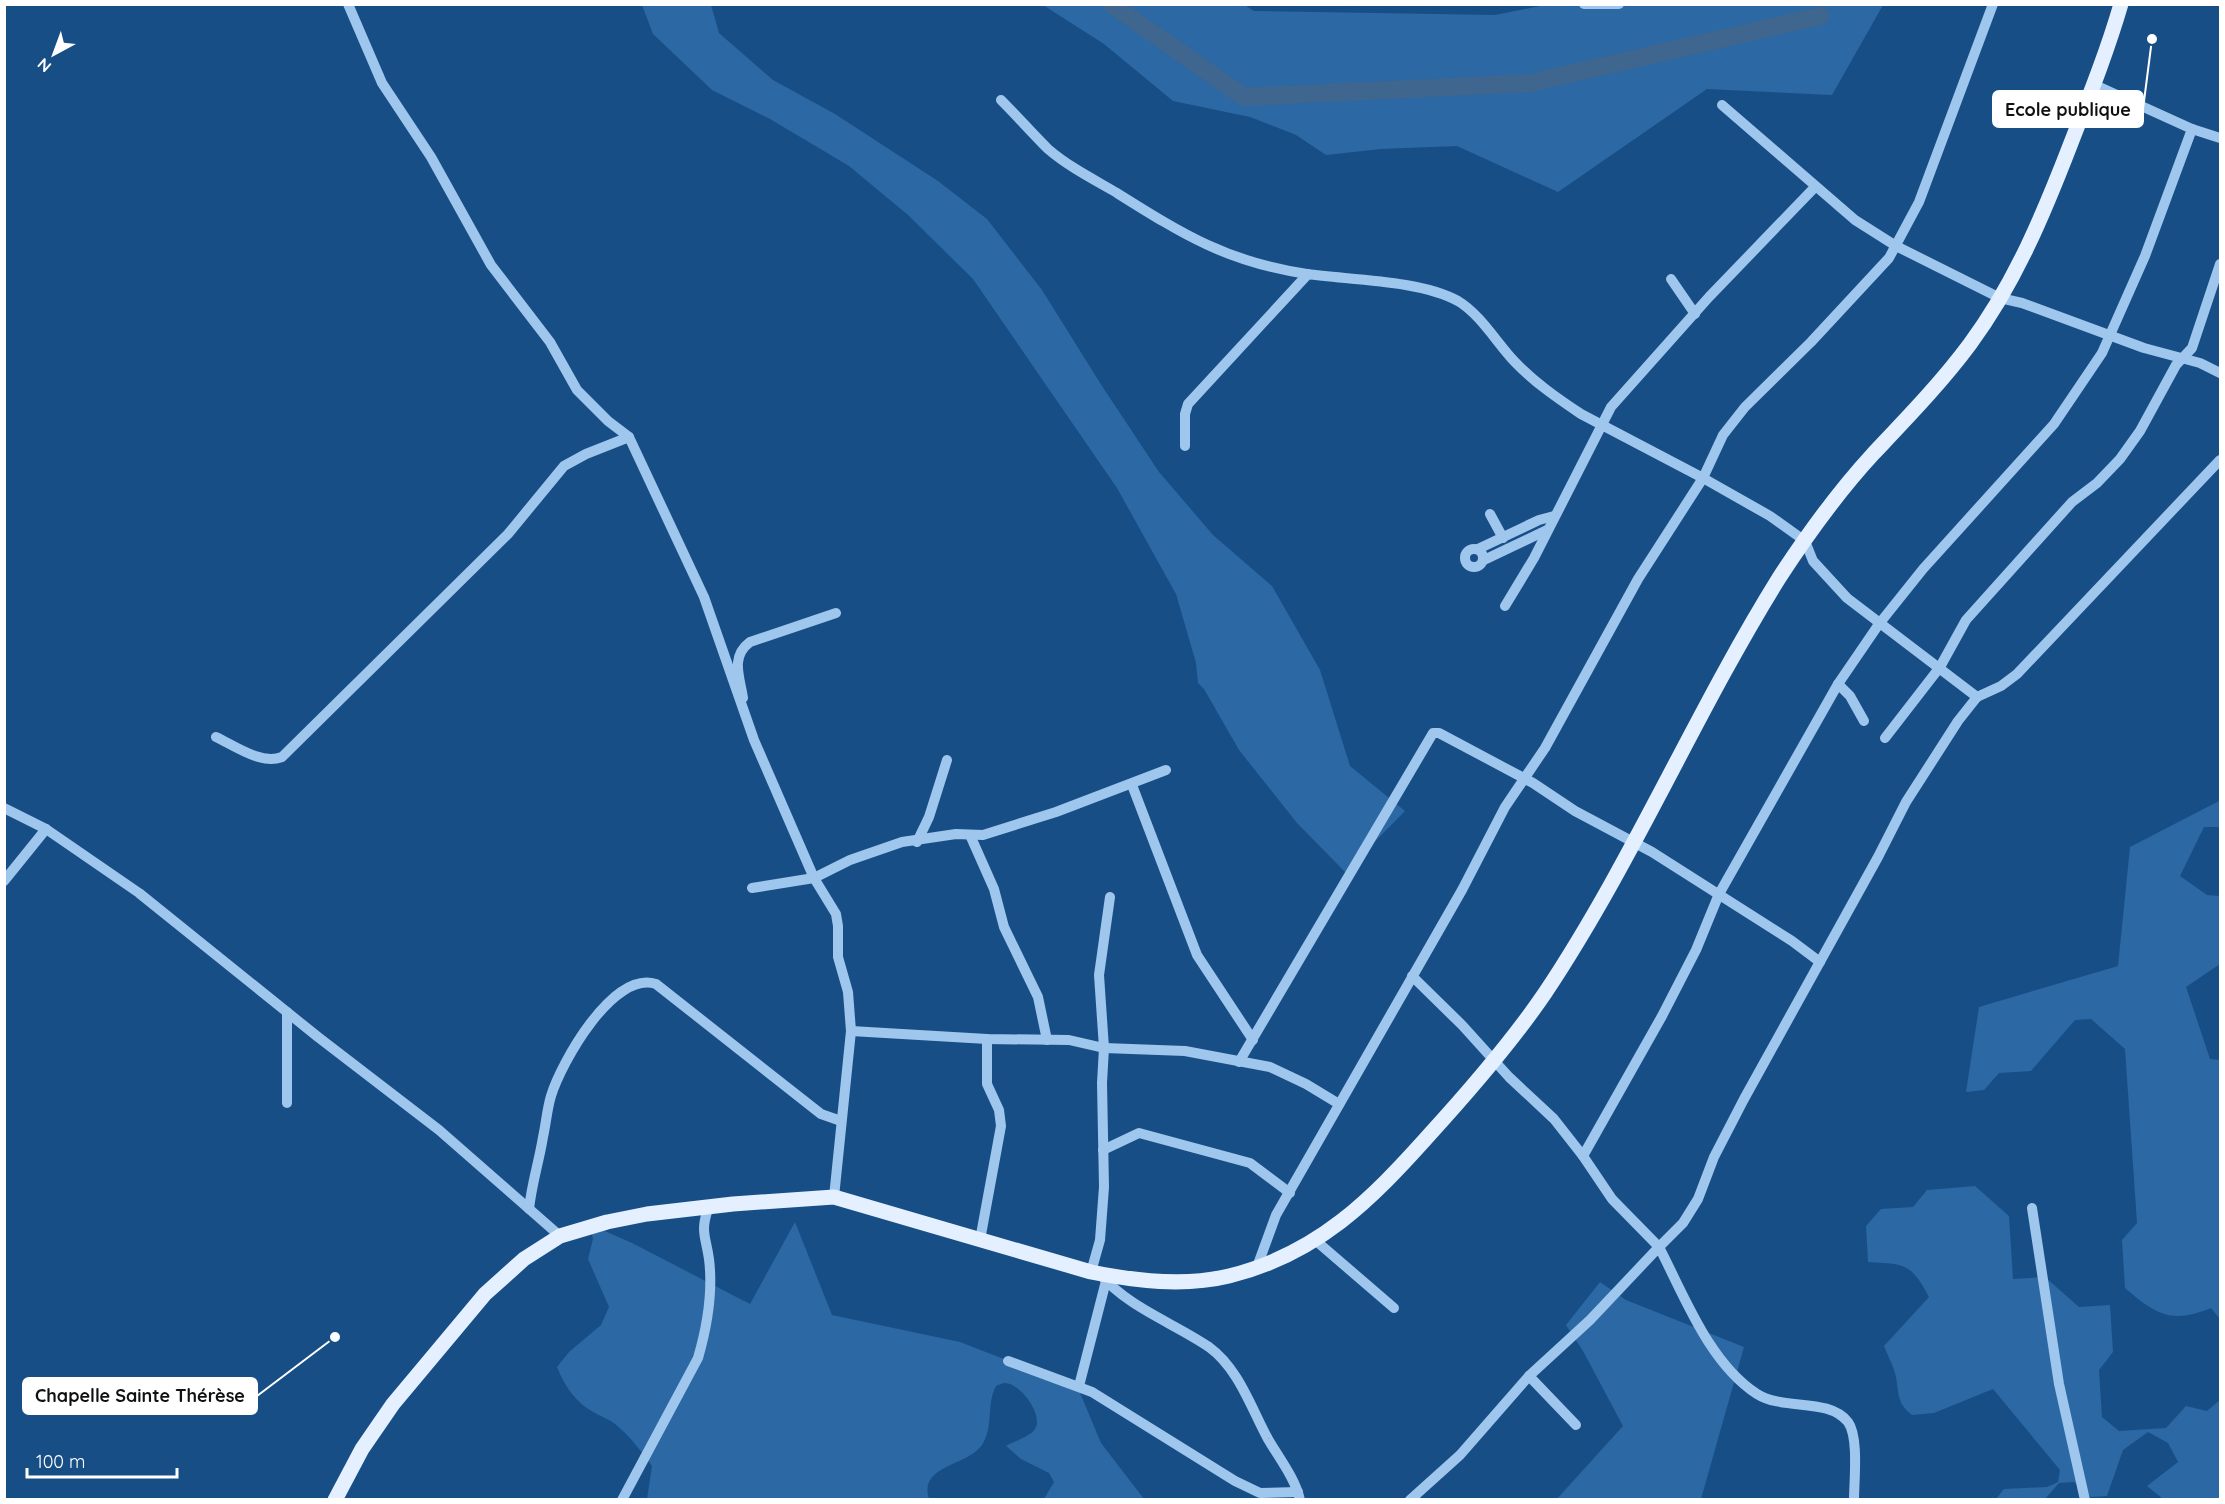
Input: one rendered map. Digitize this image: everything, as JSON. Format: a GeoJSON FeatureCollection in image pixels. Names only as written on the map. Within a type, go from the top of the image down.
{"type":"FeatureCollection","features":[{"type":"Feature","properties":{"kind":"main road"},"geometry":{"type":"LineString","coordinates":[[335,1500],[362,1449],[393,1404],[465,1315],[505,1274],[560,1236],[627,1217],[751,1203],[834,1197],[1099,1275],[1130,1280],[1188,1281],[1227,1276],[1257,1267],[1337,1228],[1385,1182],[1494,1061],[1547,990],[1635,842],[1703,712],[1778,581],[1805,541],[1871,456],[1954,365],[2000,298],[2030,242],[2095,85],[2121,4]]}},
{"type":"Feature","properties":{"kind":"street"},"geometry":{"type":"LineString","coordinates":[[348,4],[382,83],[431,157],[491,265],[550,342],[578,390],[608,421],[629,437],[704,597],[746,719],[814,878],[837,920],[838,957],[848,992],[851,1031],[834,1197]]}},
{"type":"Feature","properties":{"kind":"street"},"geometry":{"type":"LineString","coordinates":[[1584,4],[1619,4]]}},
{"type":"Feature","properties":{"kind":"street"},"geometry":{"type":"LineString","coordinates":[[1257,1267],[1276,1215],[1462,890],[1505,807],[1545,748],[1638,579],[1703,478],[1723,435],[1745,407],[1819,334],[1889,258],[1896,246],[1919,202],[1993,4]]}},
{"type":"Feature","properties":{"kind":"street"},"geometry":{"type":"LineString","coordinates":[[2095,85],[2192,129],[2220,138]]}},
{"type":"Feature","properties":{"kind":"street"},"geometry":{"type":"LineString","coordinates":[[1001,100],[1049,149],[1071,167],[1193,240],[1239,259],[1308,274],[1365,279],[1431,291],[1460,302],[1533,380],[1581,414],[1703,478],[1770,516],[1805,541],[1813,561],[1847,598],[1977,697]]}},
{"type":"Feature","properties":{"kind":"street"},"geometry":{"type":"LineString","coordinates":[[1722,105],[1855,220],[1896,246],[2000,298],[2022,303],[2220,373]]}},
{"type":"Feature","properties":{"kind":"street"},"geometry":{"type":"LineString","coordinates":[[1583,1156],[1662,1016],[1696,950],[1719,894],[1838,684],[1879,624],[1923,569],[2054,424],[2073,399],[2112,335],[2192,129]]}},
{"type":"Feature","properties":{"kind":"street"},"geometry":{"type":"LineString","coordinates":[[1505,606],[1611,407],[1815,187]]}},
{"type":"Feature","properties":{"kind":"street"},"geometry":{"type":"LineString","coordinates":[[1885,738],[1940,667],[1966,620],[2072,502],[2097,483],[2120,459],[2140,430],[2182,358],[2192,348],[2220,264]]}},
{"type":"Feature","properties":{"kind":"street"},"geometry":{"type":"LineString","coordinates":[[1185,446],[1185,414],[1188,404],[1308,274]]}},
{"type":"Feature","properties":{"kind":"street"},"geometry":{"type":"LineString","coordinates":[[1671,279],[1695,314]]}},
{"type":"Feature","properties":{"kind":"street"},"geometry":{"type":"LineString","coordinates":[[216,736],[263,759],[272,760],[282,757],[508,534],[564,466],[586,454],[629,437]]}},
{"type":"Feature","properties":{"kind":"street"},"geometry":{"type":"LineString","coordinates":[[1410,1500],[1460,1455],[1529,1376],[1590,1320],[1683,1223],[1698,1198],[1714,1157],[1744,1099],[1906,802],[1958,721],[1977,697],[2001,686],[2017,674],[2220,460]]}},
{"type":"Feature","properties":{"kind":"street"},"geometry":{"type":"LineString","coordinates":[[1490,514],[1503,538]]}},
{"type":"Feature","properties":{"kind":"street"},"geometry":{"type":"LineString","coordinates":[[1547,530],[1484,560],[1480,566],[1467,565],[1466,552],[1478,549],[1539,520],[1554,516]]}},
{"type":"Feature","properties":{"kind":"street"},"geometry":{"type":"LineString","coordinates":[[1478,549],[1484,560]]}},
{"type":"Feature","properties":{"kind":"street"},"geometry":{"type":"LineString","coordinates":[[746,719],[737,659],[739,652],[750,642],[836,613]]}},
{"type":"Feature","properties":{"kind":"street"},"geometry":{"type":"LineString","coordinates":[[1838,684],[1850,696],[1864,721]]}},
{"type":"Feature","properties":{"kind":"street"},"geometry":{"type":"LineString","coordinates":[[1239,1062],[1433,733],[1439,733],[1523,780],[1533,783],[1575,811],[1635,842],[1719,894],[1820,962]]}},
{"type":"Feature","properties":{"kind":"street"},"geometry":{"type":"LineString","coordinates":[[917,842],[929,817],[947,760]]}},
{"type":"Feature","properties":{"kind":"street"},"geometry":{"type":"LineString","coordinates":[[752,888],[814,878],[881,848],[983,835],[1056,812],[1132,785],[1166,770]]}},
{"type":"Feature","properties":{"kind":"street"},"geometry":{"type":"LineString","coordinates":[[1132,785],[1197,955],[1253,1040]]}},
{"type":"Feature","properties":{"kind":"street"},"geometry":{"type":"LineString","coordinates":[[4,808],[46,829],[139,893],[439,1130],[560,1236]]}},
{"type":"Feature","properties":{"kind":"street"},"geometry":{"type":"LineString","coordinates":[[4,881],[46,829]]}},
{"type":"Feature","properties":{"kind":"street"},"geometry":{"type":"LineString","coordinates":[[970,835],[994,889],[1004,927],[1038,997],[1047,1040]]}},
{"type":"Feature","properties":{"kind":"street"},"geometry":{"type":"LineString","coordinates":[[1079,1386],[1099,1275],[1104,1187],[1104,1048],[1099,975],[1110,897]]}},
{"type":"Feature","properties":{"kind":"street"},"geometry":{"type":"LineString","coordinates":[[1412,976],[1554,1119],[1612,1199],[1659,1247],[1705,1337],[1715,1352],[1744,1383],[1758,1395],[1781,1404],[1831,1410],[1849,1424],[1854,1439],[1854,1500]]}},
{"type":"Feature","properties":{"kind":"street"},"geometry":{"type":"LineString","coordinates":[[529,1209],[532,1177],[551,1094],[574,1048],[605,1004],[640,983],[656,984],[821,1113],[841,1120]]}},
{"type":"Feature","properties":{"kind":"street"},"geometry":{"type":"LineString","coordinates":[[287,1012],[287,1103]]}},
{"type":"Feature","properties":{"kind":"street"},"geometry":{"type":"LineString","coordinates":[[851,1031],[987,1040],[1070,1040],[1104,1048],[1185,1051],[1270,1067],[1306,1084],[1339,1104]]}},
{"type":"Feature","properties":{"kind":"street"},"geometry":{"type":"LineString","coordinates":[[980,1240],[1001,1126],[999,1110],[987,1084],[987,1040]]}},
{"type":"Feature","properties":{"kind":"street"},"geometry":{"type":"LineString","coordinates":[[1103,1150],[1139,1133],[1250,1163],[1290,1193]]}},
{"type":"Feature","properties":{"kind":"street"},"geometry":{"type":"LineString","coordinates":[[2032,1208],[2059,1384],[2085,1500]]}},
{"type":"Feature","properties":{"kind":"street"},"geometry":{"type":"LineString","coordinates":[[622,1500],[698,1358],[709,1302],[709,1260],[702,1225],[708,1209]]}},
{"type":"Feature","properties":{"kind":"street"},"geometry":{"type":"LineString","coordinates":[[1315,1240],[1394,1308]]}},
{"type":"Feature","properties":{"kind":"street"},"geometry":{"type":"LineString","coordinates":[[1099,1275],[1133,1304],[1211,1348],[1225,1363],[1242,1387],[1299,1496]]}},
{"type":"Feature","properties":{"kind":"street"},"geometry":{"type":"LineString","coordinates":[[1008,1361],[1079,1386],[1142,1420],[1234,1481],[1260,1492],[1299,1496]]}},
{"type":"Feature","properties":{"kind":"street"},"geometry":{"type":"LineString","coordinates":[[1529,1376],[1576,1425]]}},
{"type":"Feature","properties":{"kind":"shaded area"},"geometry":{"type":"Polygon","coordinates":[[[1243,4],[1254,11],[1495,15],[1550,4],[1883,5],[1832,95],[1707,89],[1558,192],[1457,146],[1381,149],[1326,155],[1296,135],[1250,117],[1173,101],[1104,44],[1043,5],[1243,4]]]}},
{"type":"Feature","properties":{"kind":"shaded area"},"geometry":{"type":"Polygon","coordinates":[[[642,5],[711,5],[719,33],[773,80],[835,114],[938,181],[987,219],[1042,290],[1159,472],[1213,535],[1272,586],[1320,670],[1350,766],[1405,811],[1345,872],[1297,823],[1239,750],[1204,689],[1198,683],[1196,663],[1176,594],[1117,488],[973,279],[908,215],[849,166],[770,119],[712,90],[653,34],[642,5]]]}},
{"type":"Feature","properties":{"kind":"shaded area"},"geometry":{"type":"Polygon","coordinates":[[[2219,801],[2220,827],[2204,827],[2180,876],[2207,895],[2220,896],[2220,964],[2186,987],[2210,1059],[2220,1060],[2220,1319],[2211,1308],[2185,1315],[2165,1314],[2146,1305],[2125,1288],[2122,1240],[2137,1223],[2125,1049],[2091,1019],[2075,1020],[2031,1071],[1999,1073],[1984,1090],[1966,1092],[1979,1007],[2118,966],[2130,847],[2219,801]]]}},
{"type":"Feature","properties":{"kind":"shaded area"},"geometry":{"type":"Polygon","coordinates":[[[1975,1186],[2009,1216],[2013,1279],[2045,1277],[2079,1307],[2110,1305],[2113,1352],[2099,1370],[2102,1417],[2119,1431],[2166,1428],[2186,1406],[2207,1411],[2220,1400],[2220,1499],[2163,1499],[2147,1486],[2178,1462],[2168,1443],[2148,1432],[2123,1450],[2107,1496],[2091,1497],[2074,1482],[2059,1483],[2045,1499],[1996,1499],[2004,1489],[2047,1487],[2058,1482],[2060,1470],[1993,1389],[1934,1413],[1912,1415],[1904,1407],[1894,1369],[1884,1346],[1929,1297],[1917,1277],[1906,1267],[1868,1262],[1866,1226],[1881,1209],[1913,1207],[1927,1190],[1975,1186]]]}},
{"type":"Feature","properties":{"kind":"shaded area"},"geometry":{"type":"Polygon","coordinates":[[[795,1222],[832,1315],[960,1342],[1078,1388],[1101,1443],[1144,1499],[1044,1499],[1054,1482],[1049,1473],[1021,1459],[1006,1446],[1029,1434],[1035,1429],[1037,1423],[1029,1401],[1017,1388],[1005,1383],[996,1386],[993,1393],[988,1431],[982,1445],[966,1458],[946,1467],[931,1479],[928,1488],[929,1499],[647,1499],[652,1466],[620,1429],[588,1409],[577,1399],[568,1388],[557,1367],[569,1352],[601,1325],[609,1307],[588,1259],[593,1239],[589,1224],[632,1243],[750,1304],[795,1222]]]}},
{"type":"Feature","properties":{"kind":"shaded area"},"geometry":{"type":"Polygon","coordinates":[[[1600,1282],[1626,1300],[1744,1347],[1701,1499],[1556,1500],[1623,1426],[1583,1351],[1566,1325],[1600,1282]]]}},
{"type":"Feature","properties":{"kind":"waterway"},"geometry":{"type":"LineString","coordinates":[[1111,4],[1244,97],[1530,83],[1820,16]]}},
{"type":"Feature","properties":{"kind":"place","name":"Ecole publique"},"geometry":{"type":"Point","coordinates":[2152,39]}},
{"type":"Feature","properties":{"kind":"place","name":"Chapelle Sainte Thérèse"},"geometry":{"type":"Point","coordinates":[335,1337]}}]}
